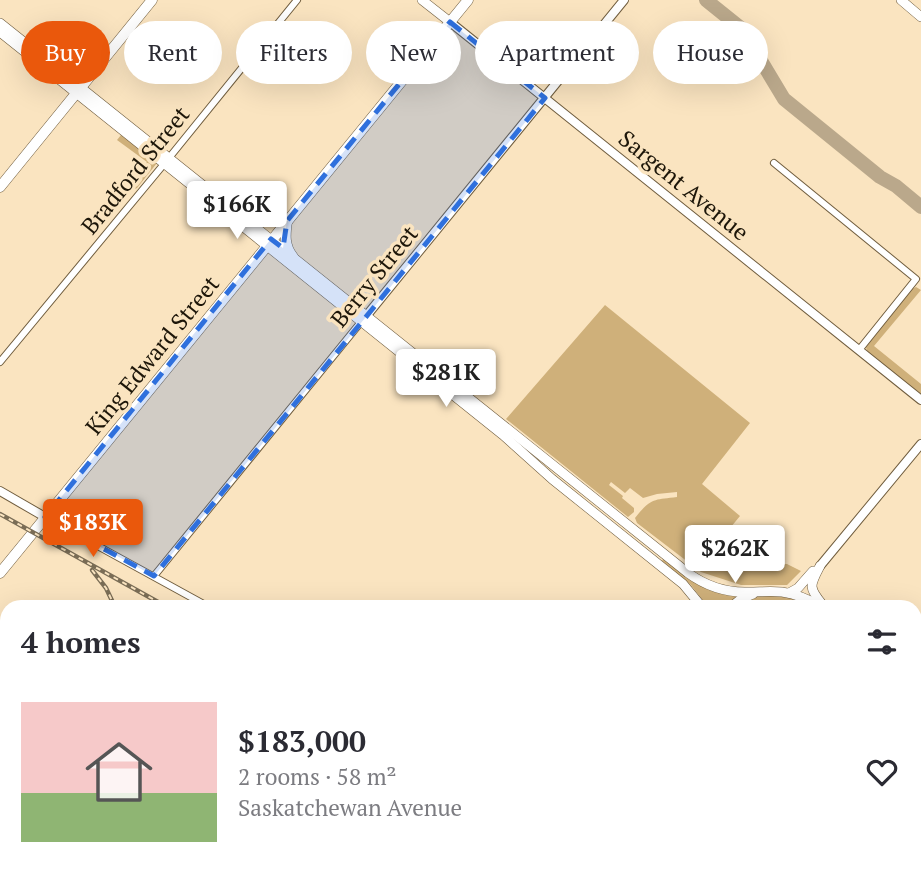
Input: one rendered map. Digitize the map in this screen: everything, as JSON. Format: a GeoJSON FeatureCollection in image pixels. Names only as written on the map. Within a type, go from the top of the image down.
{"type":"FeatureCollection","features":[{"type":"Feature","properties":{"kind":"main road"},"geometry":{"type":"LineString","coordinates":[[0,187],[152,0]]}},
{"type":"Feature","properties":{"kind":"main road","name":"Sargent Avenue"},"geometry":{"type":"LineString","coordinates":[[422,0],[449,21]]}},
{"type":"Feature","properties":{"kind":"main road","name":"King Edward Street"},"geometry":{"type":"LineString","coordinates":[[451,21],[468,0]]}},
{"type":"Feature","properties":{"kind":"main road"},"geometry":{"type":"LineString","coordinates":[[901,0],[921,17]]}},
{"type":"Feature","properties":{"kind":"main road"},"geometry":{"type":"LineString","coordinates":[[0,23],[79,91]]}},
{"type":"Feature","properties":{"kind":"main road"},"geometry":{"type":"LineString","coordinates":[[0,32],[230,210],[493,423],[699,580],[733,592],[789,593],[807,600]]}},
{"type":"Feature","properties":{"kind":"main road","name":"King Edward Street"},"geometry":{"type":"LineString","coordinates":[[0,573],[399,84]]}},
{"type":"Feature","properties":{"kind":"main road"},"geometry":{"type":"LineString","coordinates":[[287,221],[285,240],[293,257]]}},
{"type":"Feature","properties":{"kind":"main road"},"geometry":{"type":"LineString","coordinates":[[269,242],[293,257],[364,319]]}},
{"type":"Feature","properties":{"kind":"main road"},"geometry":{"type":"LineString","coordinates":[[493,423],[552,479],[683,584],[696,600]]}},
{"type":"Feature","properties":{"kind":"main road"},"geometry":{"type":"LineString","coordinates":[[789,593],[798,588],[820,566]]}},
{"type":"Feature","properties":{"kind":"main road"},"geometry":{"type":"LineString","coordinates":[[818,600],[811,586],[820,566]]}},
{"type":"Feature","properties":{"kind":"main road"},"geometry":{"type":"LineString","coordinates":[[741,600],[758,592]]}},
{"type":"Feature","properties":{"kind":"street","name":"Bradford Street"},"geometry":{"type":"LineString","coordinates":[[0,362],[297,0]]}},
{"type":"Feature","properties":{"kind":"street","name":"Berry Street"},"geometry":{"type":"LineString","coordinates":[[154,576],[624,0]]}},
{"type":"Feature","properties":{"kind":"street","name":"Sargent Avenue"},"geometry":{"type":"LineString","coordinates":[[461,31],[921,400]]}},
{"type":"Feature","properties":{"kind":"street"},"geometry":{"type":"LineString","coordinates":[[774,163],[916,279],[859,350]]}},
{"type":"Feature","properties":{"kind":"street"},"geometry":{"type":"LineString","coordinates":[[820,566],[921,444]]}},
{"type":"Feature","properties":{"kind":"street"},"geometry":{"type":"LineString","coordinates":[[0,491],[197,600]]}},
{"type":"Feature","properties":{"kind":"highlighted area"},"geometry":{"type":"Polygon","coordinates":[[[450,22],[545,98],[154,576],[45,517],[188,340],[271,239],[283,248],[287,221],[450,22]]]}},
{"type":"Feature","properties":{"kind":"shaded area"},"geometry":{"type":"Polygon","coordinates":[[[121,135],[157,163],[135,189],[129,186],[147,162],[117,140],[121,135]]]}},
{"type":"Feature","properties":{"kind":"shaded area"},"geometry":{"type":"Polygon","coordinates":[[[916,287],[921,290],[874,346],[921,384],[921,395],[867,352],[866,347],[916,287]]]}},
{"type":"Feature","properties":{"kind":"shaded area"},"geometry":{"type":"Polygon","coordinates":[[[605,305],[750,423],[702,484],[740,516],[712,550],[722,556],[745,562],[787,564],[801,571],[787,585],[741,585],[701,572],[637,523],[635,518],[649,503],[677,497],[677,492],[643,498],[630,488],[625,493],[611,482],[609,485],[634,508],[634,512],[628,517],[506,419],[605,305]]]}},
{"type":"Feature","properties":{"kind":"shaded area"},"geometry":{"type":"Polygon","coordinates":[[[663,559],[741,595],[736,600],[703,600],[691,585],[662,561],[663,559]]]}},
{"type":"Feature","properties":{"kind":"shaded area"},"geometry":{"type":"Polygon","coordinates":[[[757,596],[792,598],[794,600],[749,600],[757,596]]]}},
{"type":"Feature","properties":{"kind":"taxiway"},"geometry":{"type":"LineString","coordinates":[[706,0],[742,29],[784,99],[921,207]]}},
{"type":"Feature","properties":{"kind":"railway"},"geometry":{"type":"LineString","coordinates":[[0,514],[154,600]]}},
{"type":"Feature","properties":{"kind":"railway"},"geometry":{"type":"LineString","coordinates":[[92,570],[112,600]]}}]}
